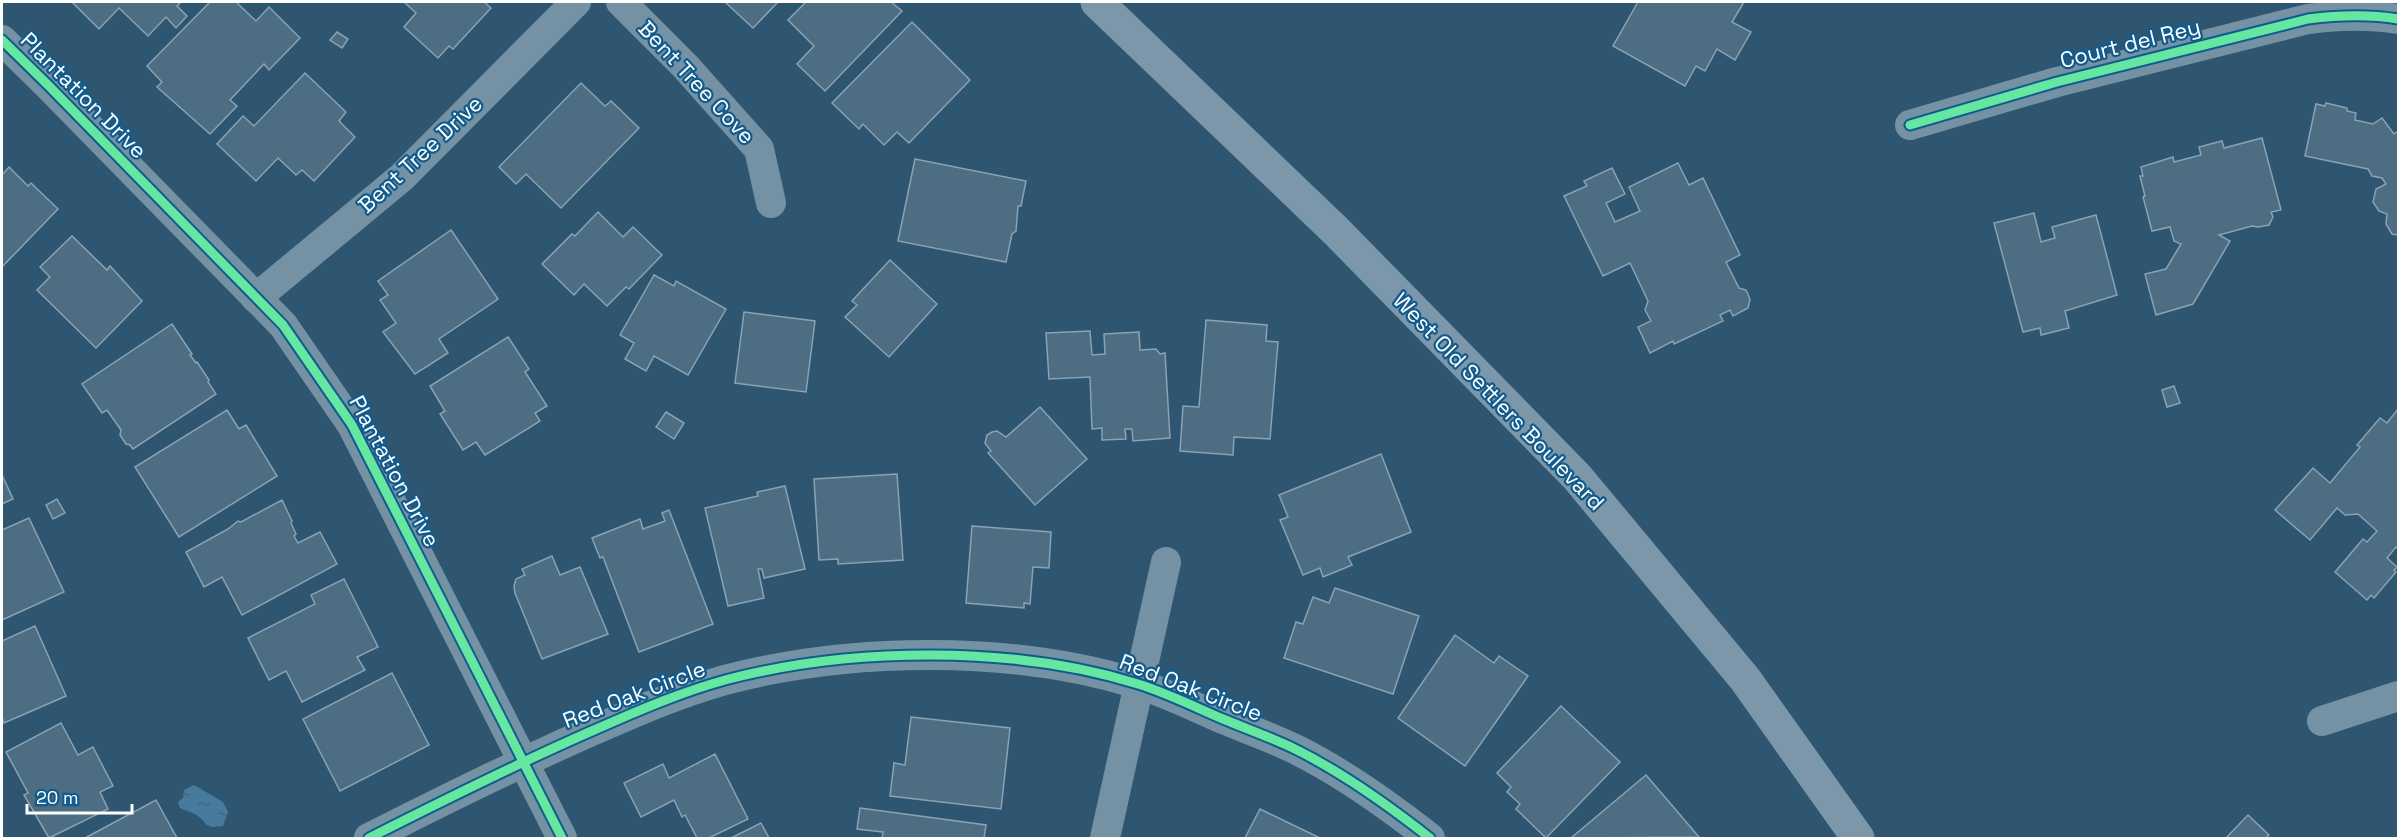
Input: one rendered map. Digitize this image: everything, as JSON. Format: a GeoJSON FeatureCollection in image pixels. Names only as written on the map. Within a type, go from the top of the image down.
{"type":"FeatureCollection","features":[{"type":"Feature","properties":{"kind":"main road","name":"West Old Settlers Boulevard"},"geometry":{"type":"LineString","coordinates":[[1097,2],[1336,231],[1577,477],[1745,679],[1858,838]]}},
{"type":"Feature","properties":{"kind":"street","name":"Bent Tree Drive"},"geometry":{"type":"LineString","coordinates":[[256,298],[402,177],[576,2]]}},
{"type":"Feature","properties":{"kind":"street","name":"Bent Tree Cove"},"geometry":{"type":"LineString","coordinates":[[621,2],[685,66],[759,149],[771,203]]}},
{"type":"Feature","properties":{"kind":"street","name":"Court del Rey"},"geometry":{"type":"LineString","coordinates":[[1910,125],[2057,82],[2308,19],[2352,14],[2398,19]]}},
{"type":"Feature","properties":{"kind":"street","name":"Plantation Drive"},"geometry":{"type":"LineString","coordinates":[[2,40],[283,325],[352,425],[562,838]]}},
{"type":"Feature","properties":{"kind":"street"},"geometry":{"type":"LineString","coordinates":[[1106,838],[1166,562]]}},
{"type":"Feature","properties":{"kind":"street","name":"Red Oak Circle"},"geometry":{"type":"LineString","coordinates":[[369,838],[522,760],[666,699],[724,681],[784,667],[845,659],[936,656],[994,658],[1053,664],[1140,685],[1296,749],[1346,777],[1430,838]]}},
{"type":"Feature","properties":{"kind":"street"},"geometry":{"type":"LineString","coordinates":[[2322,721],[2398,696]]}},
{"type":"Feature","properties":{"kind":"water"},"geometry":{"type":"Polygon","coordinates":[[[194,785],[223,802],[228,812],[223,826],[209,826],[196,815],[180,808],[178,802],[183,798],[184,790],[194,785]]]}},
{"type":"Feature","properties":{"kind":"building"},"geometry":{"type":"Polygon","coordinates":[[[72,2],[181,2],[177,6],[187,16],[176,28],[166,17],[148,36],[119,8],[99,29],[72,2]]]}},
{"type":"Feature","properties":{"kind":"building"},"geometry":{"type":"Polygon","coordinates":[[[210,2],[236,2],[256,21],[269,7],[300,38],[269,70],[264,64],[230,100],[237,106],[210,134],[157,87],[162,82],[147,66],[210,2]]]}},
{"type":"Feature","properties":{"kind":"building"},"geometry":{"type":"Polygon","coordinates":[[[404,2],[484,2],[491,8],[453,49],[449,46],[438,58],[404,27],[416,13],[404,2]]]}},
{"type":"Feature","properties":{"kind":"building"},"geometry":{"type":"Polygon","coordinates":[[[725,2],[778,2],[753,28],[725,2]]]}},
{"type":"Feature","properties":{"kind":"building"},"geometry":{"type":"Polygon","coordinates":[[[806,2],[891,2],[902,11],[825,91],[797,64],[814,46],[788,20],[806,2]]]}},
{"type":"Feature","properties":{"kind":"building"},"geometry":{"type":"Polygon","coordinates":[[[1638,2],[1744,2],[1732,22],[1751,32],[1735,60],[1717,49],[1705,71],[1696,66],[1685,86],[1613,46],[1638,2]]]}},
{"type":"Feature","properties":{"kind":"building"},"geometry":{"type":"Polygon","coordinates":[[[912,22],[970,80],[909,143],[897,132],[884,145],[863,124],[859,129],[832,103],[912,22]]]}},
{"type":"Feature","properties":{"kind":"building"},"geometry":{"type":"Polygon","coordinates":[[[337,32],[348,39],[342,48],[330,40],[337,32]]]}},
{"type":"Feature","properties":{"kind":"building"},"geometry":{"type":"Polygon","coordinates":[[[305,73],[346,112],[339,121],[355,137],[314,181],[302,170],[296,175],[278,158],[256,181],[217,144],[243,116],[254,126],[305,73]]]}},
{"type":"Feature","properties":{"kind":"building"},"geometry":{"type":"Polygon","coordinates":[[[581,83],[605,106],[611,101],[639,128],[561,208],[526,174],[516,184],[499,167],[581,83]]]}},
{"type":"Feature","properties":{"kind":"building"},"geometry":{"type":"Polygon","coordinates":[[[2326,103],[2347,108],[2347,111],[2356,113],[2355,120],[2373,124],[2382,118],[2394,134],[2398,131],[2398,235],[2392,234],[2386,224],[2387,214],[2379,211],[2373,202],[2376,189],[2386,184],[2382,178],[2372,176],[2368,169],[2305,156],[2316,104],[2325,106],[2326,103]]]}},
{"type":"Feature","properties":{"kind":"building"},"geometry":{"type":"Polygon","coordinates":[[[2262,138],[2281,210],[2271,212],[2273,217],[2269,225],[2252,226],[2219,235],[2230,241],[2193,304],[2156,315],[2145,274],[2166,269],[2181,244],[2174,241],[2170,227],[2152,231],[2143,197],[2145,196],[2140,176],[2143,176],[2141,167],[2173,157],[2174,162],[2201,155],[2199,147],[2222,141],[2224,148],[2262,138]]]}},
{"type":"Feature","properties":{"kind":"building"},"geometry":{"type":"Polygon","coordinates":[[[915,159],[1026,181],[1021,206],[1018,206],[1016,231],[1012,234],[1006,262],[898,241],[915,159]]]}},
{"type":"Feature","properties":{"kind":"building"},"geometry":{"type":"Polygon","coordinates":[[[1678,163],[1689,185],[1703,178],[1740,255],[1726,262],[1739,288],[1746,290],[1750,299],[1748,308],[1733,316],[1730,310],[1720,315],[1723,321],[1650,353],[1638,327],[1651,321],[1645,310],[1648,301],[1630,263],[1603,276],[1564,196],[1587,186],[1584,181],[1612,168],[1625,194],[1606,203],[1615,222],[1640,211],[1629,187],[1678,163]]]}},
{"type":"Feature","properties":{"kind":"building"},"geometry":{"type":"Polygon","coordinates":[[[9,167],[28,186],[31,183],[58,209],[2,267],[2,175],[9,167]]]}},
{"type":"Feature","properties":{"kind":"building"},"geometry":{"type":"Polygon","coordinates":[[[598,212],[623,237],[633,227],[662,255],[629,289],[626,287],[607,306],[584,284],[574,295],[542,264],[572,234],[575,236],[598,212]]]}},
{"type":"Feature","properties":{"kind":"building"},"geometry":{"type":"Polygon","coordinates":[[[2034,213],[2041,242],[2055,238],[2052,227],[2096,215],[2117,295],[2065,311],[2069,328],[2041,335],[2040,328],[2023,332],[1994,223],[2034,213]]]}},
{"type":"Feature","properties":{"kind":"building"},"geometry":{"type":"Polygon","coordinates":[[[451,230],[498,299],[439,339],[448,353],[415,374],[383,332],[396,323],[380,300],[388,295],[378,281],[451,230]]]}},
{"type":"Feature","properties":{"kind":"building"},"geometry":{"type":"Polygon","coordinates":[[[72,236],[107,270],[110,266],[142,301],[96,348],[37,290],[50,277],[40,267],[72,236]]]}},
{"type":"Feature","properties":{"kind":"building"},"geometry":{"type":"Polygon","coordinates":[[[890,260],[937,304],[889,357],[845,317],[857,305],[852,301],[890,260]]]}},
{"type":"Feature","properties":{"kind":"building"},"geometry":{"type":"Polygon","coordinates":[[[654,275],[674,286],[676,281],[726,309],[688,375],[654,356],[646,371],[625,359],[634,343],[620,335],[654,275]]]}},
{"type":"Feature","properties":{"kind":"building"},"geometry":{"type":"Polygon","coordinates":[[[744,312],[815,321],[806,392],[735,383],[744,312]]]}},
{"type":"Feature","properties":{"kind":"building"},"geometry":{"type":"Polygon","coordinates":[[[1206,320],[1267,325],[1266,341],[1278,342],[1270,439],[1234,437],[1233,455],[1180,451],[1183,406],[1199,407],[1206,320]]]}},
{"type":"Feature","properties":{"kind":"building"},"geometry":{"type":"Polygon","coordinates":[[[172,324],[216,394],[133,449],[120,435],[121,430],[107,410],[102,413],[82,384],[172,324]]]}},
{"type":"Feature","properties":{"kind":"building"},"geometry":{"type":"Polygon","coordinates":[[[1090,331],[1092,355],[1105,354],[1104,334],[1139,332],[1140,350],[1156,349],[1160,354],[1165,353],[1170,438],[1133,441],[1132,429],[1125,429],[1126,439],[1102,440],[1102,428],[1092,429],[1090,377],[1049,379],[1046,333],[1090,331]]]}},
{"type":"Feature","properties":{"kind":"building"},"geometry":{"type":"Polygon","coordinates":[[[508,337],[529,369],[525,372],[547,406],[535,413],[540,421],[485,455],[476,442],[463,450],[440,414],[445,411],[430,386],[508,337]]]}},
{"type":"Feature","properties":{"kind":"building"},"geometry":{"type":"Polygon","coordinates":[[[2174,386],[2180,403],[2167,407],[2162,390],[2174,386]]]}},
{"type":"Feature","properties":{"kind":"building"},"geometry":{"type":"Polygon","coordinates":[[[1040,407],[1087,459],[1035,505],[988,453],[991,451],[985,443],[987,435],[992,432],[997,431],[1006,437],[1040,407]]]}},
{"type":"Feature","properties":{"kind":"building"},"geometry":{"type":"Polygon","coordinates":[[[2398,409],[2398,549],[2396,547],[2387,558],[2397,567],[2394,570],[2396,572],[2374,598],[2371,595],[2367,600],[2335,572],[2363,539],[2367,542],[2377,531],[2358,514],[2345,515],[2337,508],[2310,540],[2275,510],[2313,468],[2330,483],[2360,447],[2357,445],[2380,418],[2387,423],[2398,409]]]}},
{"type":"Feature","properties":{"kind":"building"},"geometry":{"type":"Polygon","coordinates":[[[227,410],[239,429],[246,425],[277,476],[179,537],[135,467],[227,410]]]}},
{"type":"Feature","properties":{"kind":"building"},"geometry":{"type":"Polygon","coordinates":[[[666,412],[684,423],[674,439],[656,427],[666,412]]]}},
{"type":"Feature","properties":{"kind":"building"},"geometry":{"type":"Polygon","coordinates":[[[1381,454],[1411,532],[1348,557],[1352,565],[1323,577],[1320,568],[1303,575],[1280,520],[1288,517],[1279,495],[1381,454]]]}},
{"type":"Feature","properties":{"kind":"building"},"geometry":{"type":"Polygon","coordinates":[[[897,474],[903,560],[838,564],[838,559],[819,560],[814,479],[897,474]]]}},
{"type":"Feature","properties":{"kind":"building"},"geometry":{"type":"Polygon","coordinates":[[[2,475],[13,499],[2,504],[2,475]]]}},
{"type":"Feature","properties":{"kind":"building"},"geometry":{"type":"Polygon","coordinates":[[[785,486],[805,569],[764,578],[762,569],[758,569],[764,598],[728,606],[705,508],[758,496],[757,492],[785,486]]]}},
{"type":"Feature","properties":{"kind":"building"},"geometry":{"type":"Polygon","coordinates":[[[57,499],[65,513],[53,519],[46,505],[57,499]]]}},
{"type":"Feature","properties":{"kind":"building"},"geometry":{"type":"Polygon","coordinates":[[[282,500],[292,521],[296,534],[294,536],[298,543],[320,532],[337,564],[242,615],[222,577],[204,587],[186,552],[238,521],[241,522],[282,500]]]}},
{"type":"Feature","properties":{"kind":"building"},"geometry":{"type":"Polygon","coordinates":[[[669,510],[713,624],[639,652],[603,557],[600,558],[592,538],[640,519],[643,529],[665,521],[662,513],[669,510]]]}},
{"type":"Feature","properties":{"kind":"building"},"geometry":{"type":"Polygon","coordinates":[[[29,518],[64,592],[2,620],[2,530],[29,518]]]}},
{"type":"Feature","properties":{"kind":"building"},"geometry":{"type":"Polygon","coordinates":[[[972,526],[1051,532],[1049,568],[1033,567],[1030,604],[1024,603],[1024,608],[966,603],[972,526]]]}},
{"type":"Feature","properties":{"kind":"building"},"geometry":{"type":"Polygon","coordinates":[[[552,556],[560,575],[580,567],[608,634],[542,659],[514,586],[516,579],[525,575],[522,569],[552,556]]]}},
{"type":"Feature","properties":{"kind":"building"},"geometry":{"type":"Polygon","coordinates":[[[344,579],[378,647],[357,657],[365,670],[302,702],[286,671],[269,680],[248,638],[315,604],[311,595],[344,579]]]}},
{"type":"Feature","properties":{"kind":"building"},"geometry":{"type":"Polygon","coordinates":[[[1335,588],[1419,616],[1393,694],[1284,658],[1296,622],[1303,624],[1313,597],[1329,603],[1335,588]]]}},
{"type":"Feature","properties":{"kind":"building"},"geometry":{"type":"Polygon","coordinates":[[[35,626],[66,696],[4,723],[2,717],[2,641],[35,626]]]}},
{"type":"Feature","properties":{"kind":"building"},"geometry":{"type":"Polygon","coordinates":[[[1455,635],[1494,663],[1499,656],[1528,676],[1465,766],[1398,718],[1455,635]]]}},
{"type":"Feature","properties":{"kind":"building"},"geometry":{"type":"Polygon","coordinates":[[[392,673],[429,745],[340,791],[303,719],[392,673]]]}},
{"type":"Feature","properties":{"kind":"building"},"geometry":{"type":"Polygon","coordinates":[[[1561,706],[1620,762],[1546,838],[1516,809],[1520,804],[1507,792],[1511,787],[1497,773],[1561,706]]]}},
{"type":"Feature","properties":{"kind":"building"},"geometry":{"type":"Polygon","coordinates":[[[911,717],[1010,728],[1001,809],[890,796],[894,763],[905,765],[911,717]]]}},
{"type":"Feature","properties":{"kind":"building"},"geometry":{"type":"Polygon","coordinates":[[[61,723],[78,755],[93,747],[113,786],[100,792],[108,809],[49,838],[24,795],[28,793],[6,752],[61,723]]]}},
{"type":"Feature","properties":{"kind":"building"},"geometry":{"type":"Polygon","coordinates":[[[715,754],[748,819],[709,838],[697,838],[685,815],[682,817],[674,800],[641,817],[624,783],[663,764],[669,778],[715,754]]]}},
{"type":"Feature","properties":{"kind":"building"},"geometry":{"type":"Polygon","coordinates":[[[1646,775],[1699,837],[1571,838],[1646,775]]]}},
{"type":"Feature","properties":{"kind":"building"},"geometry":{"type":"Polygon","coordinates":[[[156,800],[177,838],[85,838],[156,800]]]}},
{"type":"Feature","properties":{"kind":"building"},"geometry":{"type":"Polygon","coordinates":[[[860,808],[986,825],[984,838],[882,838],[883,832],[857,829],[860,808]]]}},
{"type":"Feature","properties":{"kind":"building"},"geometry":{"type":"Polygon","coordinates":[[[1260,809],[1320,838],[1245,838],[1260,809]]]}},
{"type":"Feature","properties":{"kind":"building"},"geometry":{"type":"Polygon","coordinates":[[[2248,815],[2269,835],[2265,838],[2226,838],[2248,815]]]}},
{"type":"Feature","properties":{"kind":"building"},"geometry":{"type":"Polygon","coordinates":[[[761,823],[769,838],[731,838],[761,823]]]}},
{"type":"Feature","properties":{"kind":"cycle path"},"geometry":{"type":"LineString","coordinates":[[1910,125],[2057,82],[2308,19],[2353,16],[2398,19]]}},
{"type":"Feature","properties":{"kind":"cycle path"},"geometry":{"type":"LineString","coordinates":[[2,40],[283,325],[352,425],[562,838]]}},
{"type":"Feature","properties":{"kind":"cycle path"},"geometry":{"type":"LineString","coordinates":[[369,838],[572,740],[678,695],[725,680],[774,669],[878,656],[932,655],[1039,662],[1090,671],[1149,688],[1315,759],[1366,791],[1430,838]]}}]}
